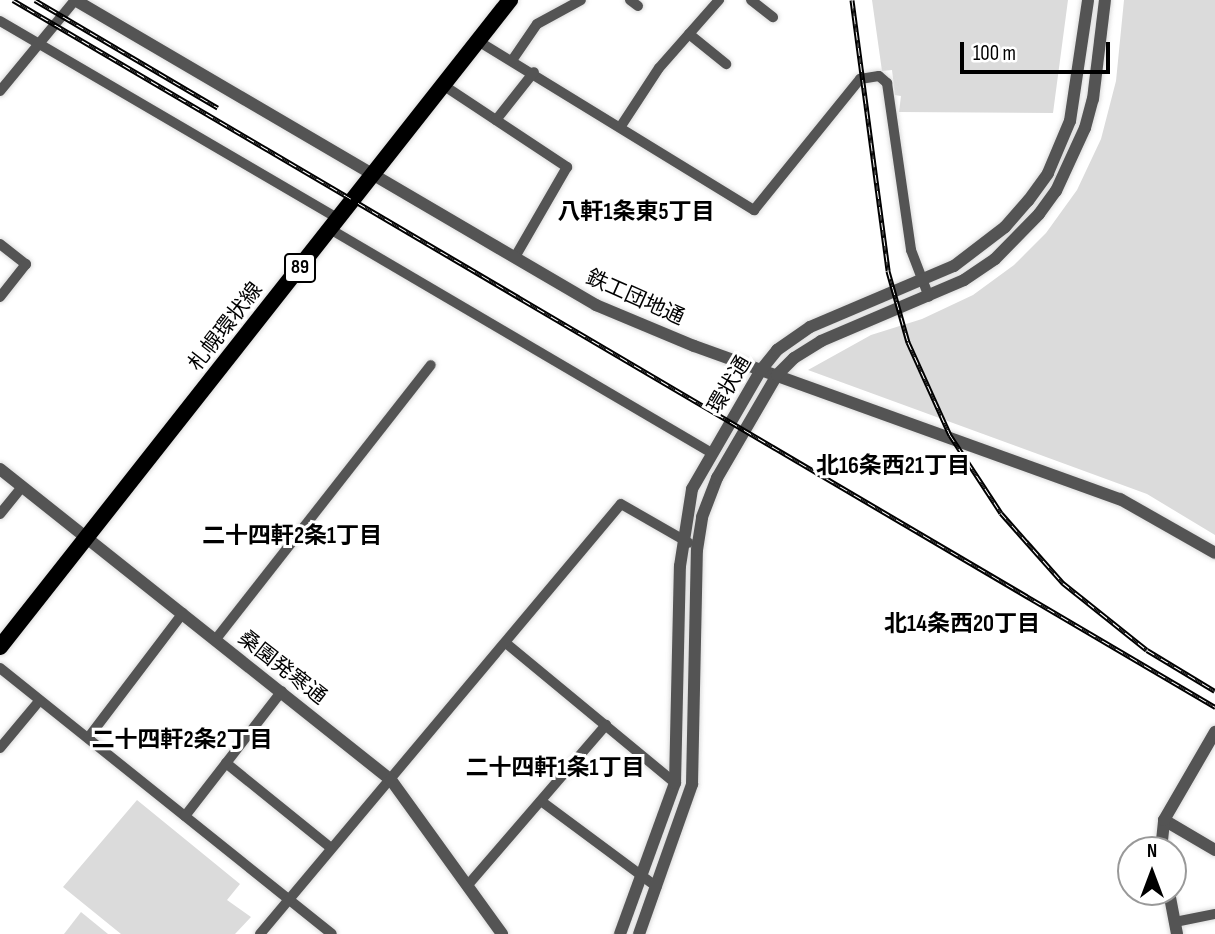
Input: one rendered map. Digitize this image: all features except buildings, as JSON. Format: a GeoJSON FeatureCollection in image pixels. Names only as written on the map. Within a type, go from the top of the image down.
{"type":"FeatureCollection","features":[{"type":"Feature","properties":{"kind":"main road","name":"札幌環状線"},"geometry":{"type":"LineString","coordinates":[[0,647],[510,0]]}},
{"type":"Feature","properties":{"kind":"street"},"geometry":{"type":"LineString","coordinates":[[0,91],[75,0]]}},
{"type":"Feature","properties":{"kind":"street","name":"鉄工団地通"},"geometry":{"type":"LineString","coordinates":[[75,0],[596,305],[761,370],[1120,499],[1215,553]]}},
{"type":"Feature","properties":{"kind":"street"},"geometry":{"type":"LineString","coordinates":[[513,59],[537,24],[581,0]]}},
{"type":"Feature","properties":{"kind":"street"},"geometry":{"type":"LineString","coordinates":[[621,126],[659,68],[719,0]]}},
{"type":"Feature","properties":{"kind":"street"},"geometry":{"type":"LineString","coordinates":[[751,0],[773,17]]}},
{"type":"Feature","properties":{"kind":"street","name":"環状通"},"geometry":{"type":"LineString","coordinates":[[620,934],[675,783],[682,538],[692,489],[761,370],[777,350],[810,327],[922,282],[982,247],[1028,201],[1048,173],[1076,98],[1088,0]]}},
{"type":"Feature","properties":{"kind":"street","name":"環状通"},"geometry":{"type":"LineString","coordinates":[[639,934],[689,796],[695,763],[697,550],[708,497],[777,375],[821,341],[929,297],[995,259],[1056,191],[1093,99],[1105,0]]}},
{"type":"Feature","properties":{"kind":"street"},"geometry":{"type":"LineString","coordinates":[[0,21],[712,453]]}},
{"type":"Feature","properties":{"kind":"street"},"geometry":{"type":"LineString","coordinates":[[689,34],[726,64]]}},
{"type":"Feature","properties":{"kind":"street"},"geometry":{"type":"LineString","coordinates":[[478,41],[513,59],[754,210],[860,79],[879,76],[887,83],[911,250],[929,297]]}},
{"type":"Feature","properties":{"kind":"street"},"geometry":{"type":"LineString","coordinates":[[496,120],[534,72]]}},
{"type":"Feature","properties":{"kind":"street"},"geometry":{"type":"LineString","coordinates":[[443,85],[567,167],[515,257]]}},
{"type":"Feature","properties":{"kind":"street"},"geometry":{"type":"LineString","coordinates":[[0,244],[26,264],[0,296]]}},
{"type":"Feature","properties":{"kind":"street"},"geometry":{"type":"LineString","coordinates":[[216,639],[431,365]]}},
{"type":"Feature","properties":{"kind":"street","name":"桑園発寒通"},"geometry":{"type":"LineString","coordinates":[[0,469],[89,537],[390,780],[502,934]]}},
{"type":"Feature","properties":{"kind":"street"},"geometry":{"type":"LineString","coordinates":[[0,514],[22,486]]}},
{"type":"Feature","properties":{"kind":"street"},"geometry":{"type":"LineString","coordinates":[[260,934],[508,644],[621,505],[682,538],[697,550]]}},
{"type":"Feature","properties":{"kind":"street"},"geometry":{"type":"LineString","coordinates":[[88,738],[183,613]]}},
{"type":"Feature","properties":{"kind":"street"},"geometry":{"type":"LineString","coordinates":[[508,644],[675,783]]}},
{"type":"Feature","properties":{"kind":"street"},"geometry":{"type":"LineString","coordinates":[[0,668],[332,934]]}},
{"type":"Feature","properties":{"kind":"street"},"geometry":{"type":"LineString","coordinates":[[185,816],[282,691]]}},
{"type":"Feature","properties":{"kind":"street"},"geometry":{"type":"LineString","coordinates":[[0,748],[40,699]]}},
{"type":"Feature","properties":{"kind":"street"},"geometry":{"type":"LineString","coordinates":[[467,886],[606,724]]}},
{"type":"Feature","properties":{"kind":"street"},"geometry":{"type":"LineString","coordinates":[[1162,836],[1164,820],[1215,732]]}},
{"type":"Feature","properties":{"kind":"street"},"geometry":{"type":"LineString","coordinates":[[226,764],[331,848]]}},
{"type":"Feature","properties":{"kind":"street"},"geometry":{"type":"LineString","coordinates":[[541,801],[657,887]]}},
{"type":"Feature","properties":{"kind":"street"},"geometry":{"type":"LineString","coordinates":[[1164,820],[1215,850]]}},
{"type":"Feature","properties":{"kind":"street"},"geometry":{"type":"LineString","coordinates":[[1172,906],[1176,928],[1215,914]]}},
{"type":"Feature","properties":{"kind":"shaded area"},"geometry":{"type":"Polygon","coordinates":[[[872,0],[1068,0],[1053,113],[899,112],[901,96],[895,95],[892,70],[882,71],[872,0]]]}},
{"type":"Feature","properties":{"kind":"shaded area"},"geometry":{"type":"Polygon","coordinates":[[[1124,0],[1215,0],[1215,535],[1147,494],[808,370],[871,335],[922,319],[973,295],[1014,265],[1046,233],[1077,190],[1101,139],[1116,81],[1124,0]]]}},
{"type":"Feature","properties":{"kind":"shaded area"},"geometry":{"type":"Polygon","coordinates":[[[137,800],[240,884],[227,900],[251,917],[235,934],[121,934],[63,887],[137,800]]]}},
{"type":"Feature","properties":{"kind":"shaded area"},"geometry":{"type":"Polygon","coordinates":[[[81,912],[108,934],[64,934],[81,912]]]}},
{"type":"Feature","properties":{"kind":"railway"},"geometry":{"type":"LineString","coordinates":[[13,0],[1215,707]]}},
{"type":"Feature","properties":{"kind":"railway"},"geometry":{"type":"LineString","coordinates":[[35,0],[218,108]]}},
{"type":"Feature","properties":{"kind":"railway"},"geometry":{"type":"LineString","coordinates":[[852,0],[888,271],[908,342],[950,435],[1001,513],[1063,583],[1147,650],[1215,691]]}},
{"type":"Feature","properties":{"kind":"district","name":"八軒1条東5丁目"},"geometry":{"type":"Point","coordinates":[636,212]}},
{"type":"Feature","properties":{"kind":"district","name":"北16条西21丁目"},"geometry":{"type":"Point","coordinates":[893,466]}},
{"type":"Feature","properties":{"kind":"district","name":"二十四軒2条1丁目"},"geometry":{"type":"Point","coordinates":[292,536]}},
{"type":"Feature","properties":{"kind":"district","name":"北14条西20丁目"},"geometry":{"type":"Point","coordinates":[962,624]}},
{"type":"Feature","properties":{"kind":"district","name":"二十四軒2条2丁目"},"geometry":{"type":"Point","coordinates":[182,740]}},
{"type":"Feature","properties":{"kind":"district","name":"二十四軒1条1丁目"},"geometry":{"type":"Point","coordinates":[555,768]}}]}
